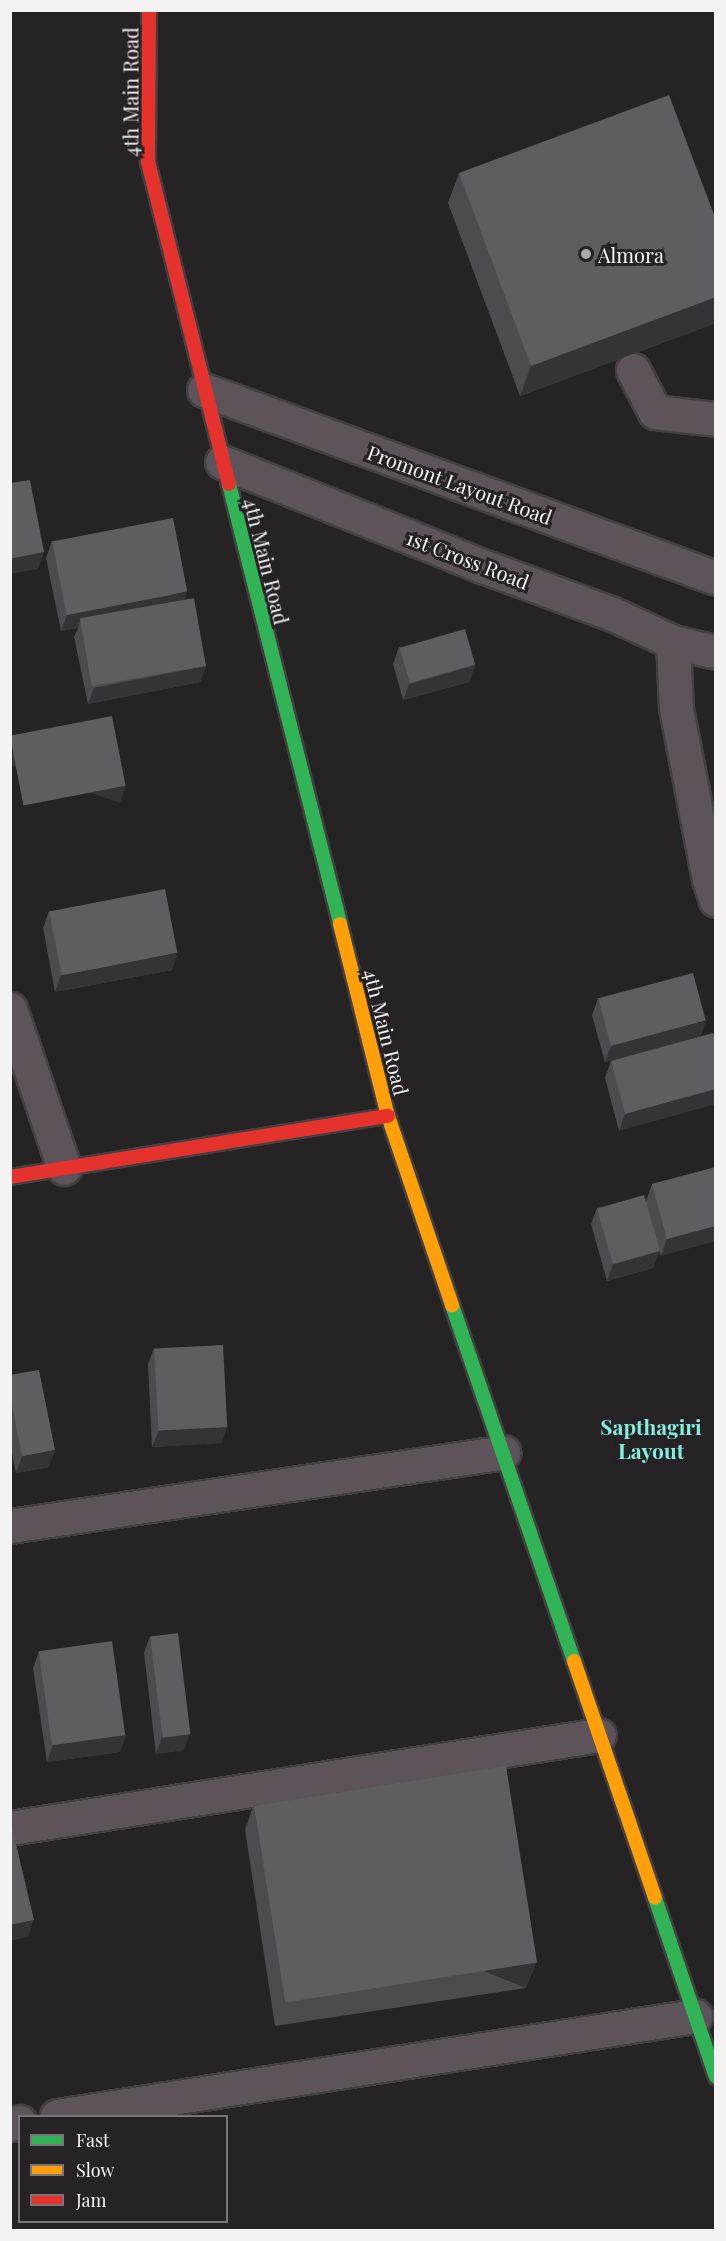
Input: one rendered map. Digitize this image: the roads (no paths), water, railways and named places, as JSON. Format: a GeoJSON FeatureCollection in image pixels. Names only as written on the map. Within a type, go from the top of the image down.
{"type":"FeatureCollection","features":[{"type":"Feature","properties":{"kind":"street","name":"4th Main Road"},"geometry":{"type":"LineString","coordinates":[[149,10],[148,162],[388,1116],[716,2076]]}},
{"type":"Feature","properties":{"kind":"street"},"geometry":{"type":"LineString","coordinates":[[633,370],[655,412],[716,419]]}},
{"type":"Feature","properties":{"kind":"street","name":"Promont Layout Road"},"geometry":{"type":"LineString","coordinates":[[204,390],[716,578]]}},
{"type":"Feature","properties":{"kind":"street","name":"1st Cross Road"},"geometry":{"type":"LineString","coordinates":[[222,462],[485,567],[613,614],[673,642],[716,652]]}},
{"type":"Feature","properties":{"kind":"street"},"geometry":{"type":"LineString","coordinates":[[673,642],[676,708],[709,879],[716,900]]}},
{"type":"Feature","properties":{"kind":"street"},"geometry":{"type":"LineString","coordinates":[[10,1009],[64,1168]]}},
{"type":"Feature","properties":{"kind":"street"},"geometry":{"type":"LineString","coordinates":[[10,1177],[388,1116]]}},
{"type":"Feature","properties":{"kind":"street"},"geometry":{"type":"LineString","coordinates":[[10,1526],[503,1452]]}},
{"type":"Feature","properties":{"kind":"street"},"geometry":{"type":"LineString","coordinates":[[10,1828],[599,1735]]}},
{"type":"Feature","properties":{"kind":"street"},"geometry":{"type":"LineString","coordinates":[[63,2115],[695,2016]]}},
{"type":"Feature","properties":{"kind":"place","name":"Almora"},"geometry":{"type":"Point","coordinates":[586,254]}},
{"type":"Feature","properties":{"kind":"district","name":"Sapthagiri Layout"},"geometry":{"type":"Point","coordinates":[651,1438]}}]}
